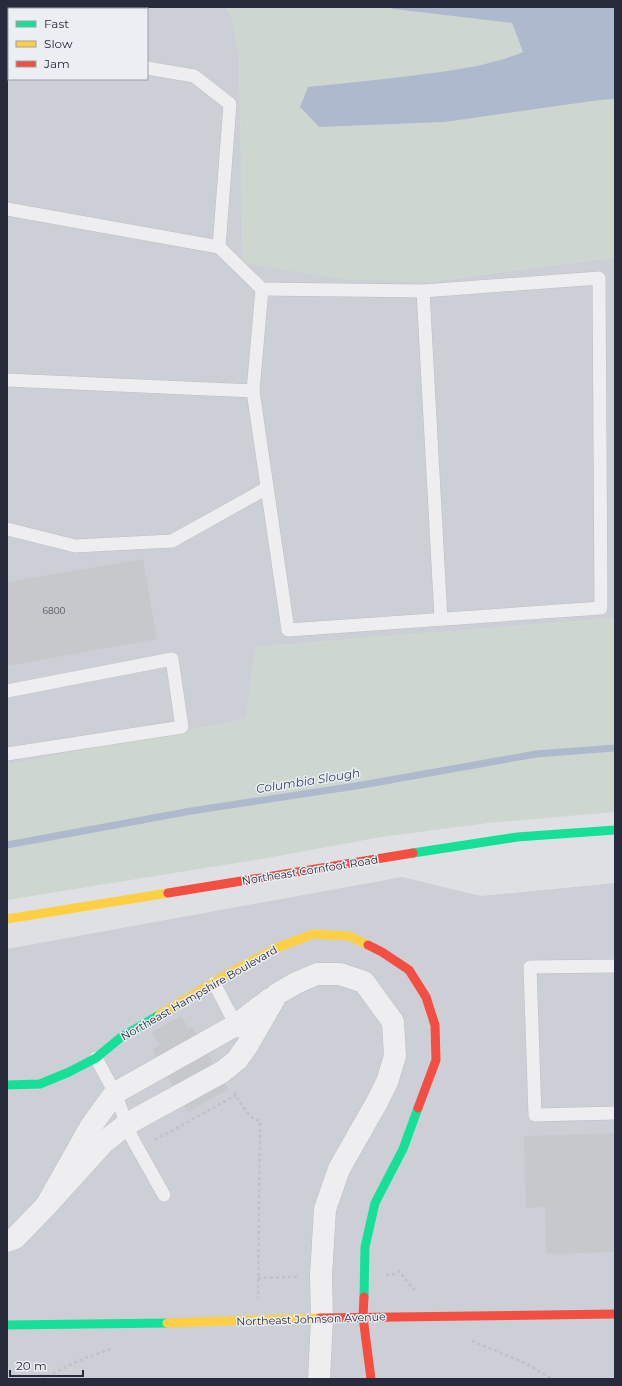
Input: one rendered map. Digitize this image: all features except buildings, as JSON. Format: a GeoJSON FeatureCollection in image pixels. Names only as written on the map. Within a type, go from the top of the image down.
{"type":"FeatureCollection","features":[{"type":"Feature","properties":{"kind":"street","name":"Northeast Cornfoot Road"},"geometry":{"type":"LineString","coordinates":[[7,919],[441,848],[517,837],[615,830]]}},
{"type":"Feature","properties":{"kind":"street","name":"Northeast Hampshire Boulevard"},"geometry":{"type":"LineString","coordinates":[[7,1085],[40,1084],[69,1072],[96,1058],[120,1038],[214,983],[276,948],[313,934],[349,936],[382,952],[409,970],[426,997],[435,1025],[436,1060],[403,1149],[375,1203],[365,1247],[363,1317],[370,1379]]}},
{"type":"Feature","properties":{"kind":"street"},"geometry":{"type":"LineString","coordinates":[[46,1206],[91,1126],[115,1093],[236,1025],[277,994],[296,983],[317,974],[340,974],[364,982],[393,1022],[395,1056],[377,1102],[339,1169],[325,1209],[321,1276],[322,1318],[319,1379]]}},
{"type":"Feature","properties":{"kind":"street"},"geometry":{"type":"LineString","coordinates":[[7,1241],[15,1238],[104,1142],[127,1124],[222,1072],[237,1060],[247,1046],[277,994]]}},
{"type":"Feature","properties":{"kind":"street","name":"Northeast Johnson Avenue"},"geometry":{"type":"LineString","coordinates":[[7,1325],[149,1324],[363,1317],[615,1314]]}},
{"type":"Feature","properties":{"kind":"lane"},"geometry":{"type":"LineString","coordinates":[[148,68],[194,76],[230,104],[218,247]]}},
{"type":"Feature","properties":{"kind":"lane"},"geometry":{"type":"LineString","coordinates":[[7,209],[218,247],[262,289],[422,291],[599,278],[601,608],[288,630],[253,392],[262,289]]}},
{"type":"Feature","properties":{"kind":"lane"},"geometry":{"type":"LineString","coordinates":[[422,291],[441,619]]}},
{"type":"Feature","properties":{"kind":"lane"},"geometry":{"type":"LineString","coordinates":[[7,380],[253,392]]}},
{"type":"Feature","properties":{"kind":"lane"},"geometry":{"type":"LineString","coordinates":[[7,529],[75,546],[172,541],[268,488]]}},
{"type":"Feature","properties":{"kind":"lane"},"geometry":{"type":"LineString","coordinates":[[7,691],[172,659],[182,727],[7,754]]}},
{"type":"Feature","properties":{"kind":"lane"},"geometry":{"type":"LineString","coordinates":[[615,966],[530,967],[535,1115],[615,1113]]}},
{"type":"Feature","properties":{"kind":"lane"},"geometry":{"type":"LineString","coordinates":[[214,983],[247,1046]]}},
{"type":"Feature","properties":{"kind":"lane"},"geometry":{"type":"LineString","coordinates":[[96,1058],[115,1093],[139,1150],[164,1195]]}},
{"type":"Feature","properties":{"kind":"path"},"geometry":{"type":"LineString","coordinates":[[222,1072],[249,1115],[254,1120],[260,1121],[258,1302]]}},
{"type":"Feature","properties":{"kind":"path"},"geometry":{"type":"LineString","coordinates":[[139,1150],[236,1095]]}},
{"type":"Feature","properties":{"kind":"path"},"geometry":{"type":"LineString","coordinates":[[365,1275],[394,1274],[399,1271],[418,1294]]}},
{"type":"Feature","properties":{"kind":"path"},"geometry":{"type":"LineString","coordinates":[[258,1278],[321,1276]]}},
{"type":"Feature","properties":{"kind":"path"},"geometry":{"type":"LineString","coordinates":[[458,1316],[460,1334],[464,1337],[525,1363],[552,1379]]}},
{"type":"Feature","properties":{"kind":"shaded area"},"geometry":{"type":"Polygon","coordinates":[[[7,7],[226,7],[232,19],[239,55],[243,263],[427,282],[615,257],[615,618],[256,647],[246,719],[7,765],[7,7]]]}},
{"type":"Feature","properties":{"kind":"shaded area"},"geometry":{"type":"Polygon","coordinates":[[[226,7],[387,7],[393,9],[512,23],[523,52],[501,61],[413,76],[342,83],[300,107],[319,127],[445,122],[615,99],[615,257],[427,282],[341,279],[243,263],[239,55],[232,19],[226,7]]]}},
{"type":"Feature","properties":{"kind":"shaded area"},"geometry":{"type":"Polygon","coordinates":[[[615,618],[615,812],[488,823],[381,837],[267,858],[7,900],[7,765],[246,719],[256,647],[615,618]]]}},
{"type":"Feature","properties":{"kind":"shaded area"},"geometry":{"type":"Polygon","coordinates":[[[402,877],[481,896],[615,883],[615,1379],[7,1379],[7,949],[402,877]]]}},
{"type":"Feature","properties":{"kind":"water"},"geometry":{"type":"Polygon","coordinates":[[[387,7],[615,7],[615,99],[445,122],[319,127],[300,107],[308,87],[461,69],[493,62],[523,52],[512,23],[393,9],[387,7]]]}},
{"type":"Feature","properties":{"kind":"waterway","name":"Columbia Slough"},"geometry":{"type":"LineString","coordinates":[[7,845],[191,811],[362,785],[536,754],[615,748]]}},
{"type":"Feature","properties":{"kind":"traffic: fast"},"geometry":{"type":"LineString","coordinates":[[413,853],[517,837],[615,830]]}},
{"type":"Feature","properties":{"kind":"traffic: fast"},"geometry":{"type":"LineString","coordinates":[[7,1085],[40,1084],[69,1072],[96,1058],[120,1038],[159,1015]]}},
{"type":"Feature","properties":{"kind":"traffic: fast"},"geometry":{"type":"LineString","coordinates":[[364,1297],[365,1247],[375,1203],[403,1149],[418,1108]]}},
{"type":"Feature","properties":{"kind":"traffic: fast"},"geometry":{"type":"LineString","coordinates":[[7,1325],[167,1323]]}},
{"type":"Feature","properties":{"kind":"traffic: slow"},"geometry":{"type":"LineString","coordinates":[[7,919],[168,893]]}},
{"type":"Feature","properties":{"kind":"traffic: slow"},"geometry":{"type":"LineString","coordinates":[[159,1015],[226,975],[276,948],[313,934],[349,936],[368,945]]}},
{"type":"Feature","properties":{"kind":"traffic: slow"},"geometry":{"type":"LineString","coordinates":[[167,1323],[320,1318]]}},
{"type":"Feature","properties":{"kind":"traffic: jam"},"geometry":{"type":"LineString","coordinates":[[168,893],[413,853]]}},
{"type":"Feature","properties":{"kind":"traffic: jam"},"geometry":{"type":"LineString","coordinates":[[368,945],[382,952],[409,970],[426,997],[435,1025],[436,1060],[418,1108]]}},
{"type":"Feature","properties":{"kind":"traffic: jam"},"geometry":{"type":"LineString","coordinates":[[364,1297],[363,1317],[371,1379]]}},
{"type":"Feature","properties":{"kind":"traffic: jam"},"geometry":{"type":"LineString","coordinates":[[320,1318],[615,1314]]}}]}
